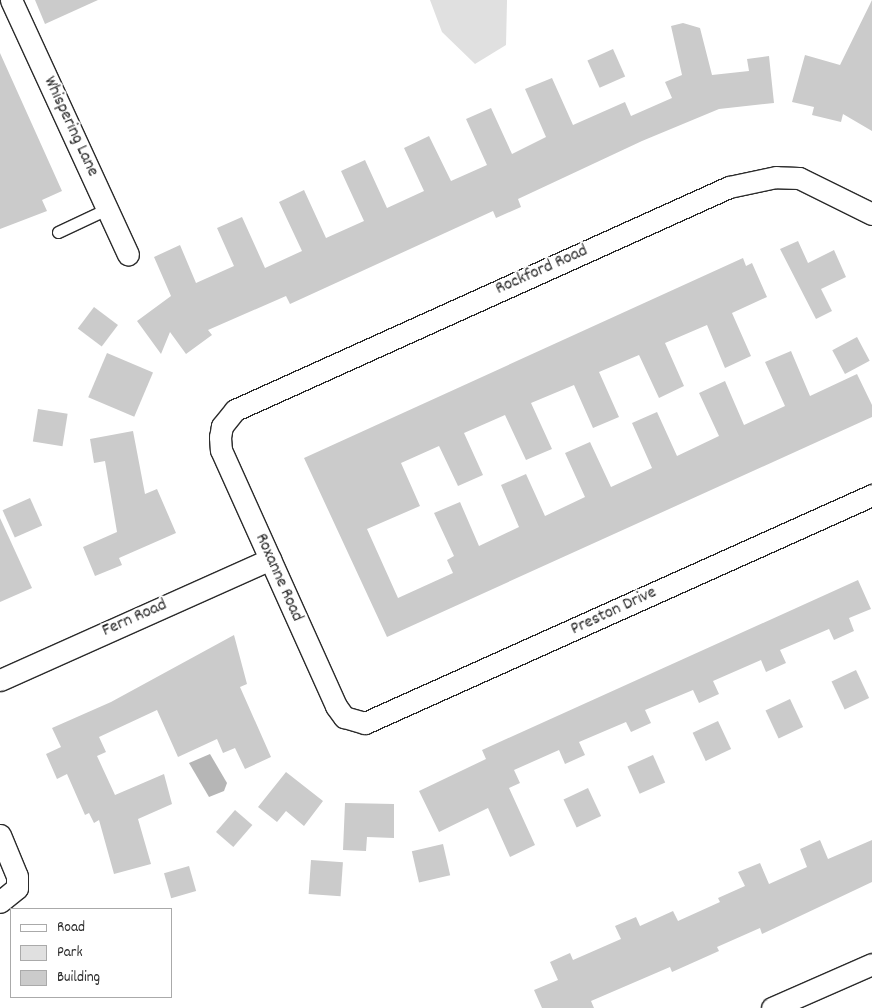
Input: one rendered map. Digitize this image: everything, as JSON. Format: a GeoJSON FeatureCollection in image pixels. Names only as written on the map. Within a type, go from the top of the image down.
{"type":"FeatureCollection","features":[{"type":"Feature","properties":{"kind":"street","name":"Whispering Lane"},"geometry":{"type":"LineString","coordinates":[[11,0],[128,254]]}},
{"type":"Feature","properties":{"kind":"street","name":"Rockford Road"},"geometry":{"type":"LineString","coordinates":[[222,426],[235,410],[710,194],[750,180],[799,178],[872,214]]}},
{"type":"Feature","properties":{"kind":"street","name":"Roxanne Road"},"geometry":{"type":"LineString","coordinates":[[222,426],[221,450],[336,706],[354,722]]}},
{"type":"Feature","properties":{"kind":"street","name":"Preston Drive"},"geometry":{"type":"LineString","coordinates":[[354,722],[376,721],[872,495]]}},
{"type":"Feature","properties":{"kind":"street","name":"Fern Road"},"geometry":{"type":"LineString","coordinates":[[0,680],[270,559]]}},
{"type":"Feature","properties":{"kind":"street"},"geometry":{"type":"LineString","coordinates":[[0,835],[17,876],[16,888],[0,902]]}},
{"type":"Feature","properties":{"kind":"street"},"geometry":{"type":"LineString","coordinates":[[772,1008],[872,964]]}},
{"type":"Feature","properties":{"kind":"lane"},"geometry":{"type":"LineString","coordinates":[[58,232],[107,209]]}},
{"type":"Feature","properties":{"kind":"green space"},"geometry":{"type":"Polygon","coordinates":[[[430,0],[507,0],[506,45],[475,64],[442,32],[430,0]]]}},
{"type":"Feature","properties":{"kind":"shaded area"},"geometry":{"type":"Polygon","coordinates":[[[210,754],[227,783],[224,791],[209,797],[189,763],[210,754]]]}},
{"type":"Feature","properties":{"kind":"building"},"geometry":{"type":"Polygon","coordinates":[[[35,0],[98,0],[45,24],[35,0]]]}},
{"type":"Feature","properties":{"kind":"building"},"geometry":{"type":"Polygon","coordinates":[[[872,0],[872,131],[843,114],[841,122],[812,115],[814,107],[792,102],[805,55],[840,65],[872,0]]]}},
{"type":"Feature","properties":{"kind":"building"},"geometry":{"type":"Polygon","coordinates":[[[683,23],[700,28],[712,75],[749,71],[747,59],[769,56],[774,103],[719,109],[642,141],[518,199],[521,207],[496,218],[493,211],[290,304],[286,296],[208,330],[212,335],[186,354],[170,332],[161,354],[137,321],[171,296],[154,257],[180,245],[196,283],[234,266],[217,228],[242,217],[265,268],[302,251],[279,202],[304,190],[326,238],[364,221],[341,171],[365,160],[387,208],[424,191],[404,148],[429,136],[451,181],[487,165],[466,119],[491,108],[512,154],[546,137],[525,89],[552,78],[573,125],[625,102],[631,116],[672,98],[665,82],[682,75],[671,26],[683,23]]]}},
{"type":"Feature","properties":{"kind":"building"},"geometry":{"type":"Polygon","coordinates":[[[613,49],[625,76],[600,88],[587,60],[613,49]]]}},
{"type":"Feature","properties":{"kind":"building"},"geometry":{"type":"Polygon","coordinates":[[[0,53],[62,191],[42,200],[47,211],[0,229],[0,53]]]}},
{"type":"Feature","properties":{"kind":"building"},"geometry":{"type":"Polygon","coordinates":[[[798,241],[808,263],[834,250],[846,277],[821,289],[832,311],[816,319],[780,249],[798,241]]]}},
{"type":"Feature","properties":{"kind":"building"},"geometry":{"type":"Polygon","coordinates":[[[743,258],[746,266],[752,263],[767,297],[732,313],[751,356],[725,368],[707,325],[665,343],[684,386],[659,398],[639,355],[599,372],[619,417],[593,428],[574,385],[531,403],[552,449],[526,460],[505,415],[464,433],[483,475],[458,486],[439,446],[401,463],[420,506],[367,529],[398,598],[453,573],[447,560],[454,556],[434,513],[460,502],[479,546],[519,527],[501,485],[526,474],[545,516],[585,497],[565,453],[590,442],[611,487],[652,468],[632,423],[657,412],[677,456],[719,436],[699,393],[725,381],[744,425],[785,406],[765,362],[791,351],[810,396],[857,374],[872,405],[872,417],[387,637],[304,458],[743,258]]]}},
{"type":"Feature","properties":{"kind":"building"},"geometry":{"type":"Polygon","coordinates":[[[94,307],[118,325],[102,347],[78,329],[94,307]]]}},
{"type":"Feature","properties":{"kind":"building"},"geometry":{"type":"Polygon","coordinates":[[[857,337],[870,361],[845,374],[832,350],[857,337]]]}},
{"type":"Feature","properties":{"kind":"building"},"geometry":{"type":"Polygon","coordinates":[[[107,353],[153,373],[134,417],[88,397],[107,353]]]}},
{"type":"Feature","properties":{"kind":"building"},"geometry":{"type":"Polygon","coordinates":[[[38,409],[68,414],[62,446],[33,442],[38,409]]]}},
{"type":"Feature","properties":{"kind":"building"},"geometry":{"type":"Polygon","coordinates":[[[133,431],[145,494],[157,489],[176,533],[119,558],[122,565],[95,576],[83,547],[117,532],[105,461],[94,463],[90,439],[133,431]]]}},
{"type":"Feature","properties":{"kind":"building"},"geometry":{"type":"Polygon","coordinates":[[[30,498],[42,525],[15,538],[3,510],[30,498]]]}},
{"type":"Feature","properties":{"kind":"building"},"geometry":{"type":"Polygon","coordinates":[[[0,518],[32,588],[0,602],[0,518]]]}},
{"type":"Feature","properties":{"kind":"building"},"geometry":{"type":"Polygon","coordinates":[[[858,580],[871,609],[849,618],[854,631],[834,640],[829,629],[780,650],[786,663],[766,672],[761,660],[713,681],[719,694],[699,703],[693,690],[645,710],[651,723],[631,732],[626,722],[579,742],[585,755],[565,764],[559,750],[514,770],[520,783],[509,788],[535,845],[510,857],[488,808],[439,832],[419,791],[486,759],[482,750],[858,580]]]}},
{"type":"Feature","properties":{"kind":"building"},"geometry":{"type":"Polygon","coordinates":[[[234,635],[247,684],[240,687],[271,757],[245,769],[235,748],[223,753],[217,739],[178,757],[157,710],[99,737],[106,752],[97,756],[115,795],[164,774],[172,804],[138,819],[151,864],[114,874],[99,820],[94,823],[89,813],[85,815],[67,774],[57,779],[46,754],[61,747],[52,728],[111,702],[234,635]]]}},
{"type":"Feature","properties":{"kind":"building"},"geometry":{"type":"Polygon","coordinates":[[[856,670],[869,698],[845,710],[832,681],[856,670]]]}},
{"type":"Feature","properties":{"kind":"building"},"geometry":{"type":"Polygon","coordinates":[[[790,699],[803,727],[779,739],[766,710],[790,699]]]}},
{"type":"Feature","properties":{"kind":"building"},"geometry":{"type":"Polygon","coordinates":[[[718,721],[731,749],[706,761],[693,733],[718,721]]]}},
{"type":"Feature","properties":{"kind":"building"},"geometry":{"type":"Polygon","coordinates":[[[653,755],[665,782],[640,794],[627,766],[653,755]]]}},
{"type":"Feature","properties":{"kind":"building"},"geometry":{"type":"Polygon","coordinates":[[[286,772],[323,801],[304,826],[286,811],[277,822],[258,807],[286,772]]]}},
{"type":"Feature","properties":{"kind":"building"},"geometry":{"type":"Polygon","coordinates":[[[588,788],[601,816],[577,828],[564,799],[588,788]]]}},
{"type":"Feature","properties":{"kind":"building"},"geometry":{"type":"Polygon","coordinates":[[[345,803],[394,804],[394,838],[367,837],[366,851],[343,850],[345,803]]]}},
{"type":"Feature","properties":{"kind":"building"},"geometry":{"type":"Polygon","coordinates":[[[235,810],[252,825],[233,847],[216,832],[235,810]]]}},
{"type":"Feature","properties":{"kind":"building"},"geometry":{"type":"Polygon","coordinates":[[[820,840],[828,859],[872,840],[872,882],[762,934],[760,928],[717,947],[719,951],[672,972],[670,967],[591,1001],[594,1008],[542,1008],[534,990],[558,980],[550,962],[570,953],[573,960],[621,939],[615,926],[636,917],[640,926],[673,911],[678,921],[720,902],[718,898],[745,886],[738,872],[760,863],[769,884],[807,867],[800,849],[820,840]]]}},
{"type":"Feature","properties":{"kind":"building"},"geometry":{"type":"Polygon","coordinates":[[[443,844],[450,875],[419,882],[412,851],[443,844]]]}},
{"type":"Feature","properties":{"kind":"building"},"geometry":{"type":"Polygon","coordinates":[[[311,860],[343,862],[341,896],[309,894],[311,860]]]}},
{"type":"Feature","properties":{"kind":"building"},"geometry":{"type":"Polygon","coordinates":[[[189,866],[196,891],[171,898],[164,873],[189,866]]]}}]}
